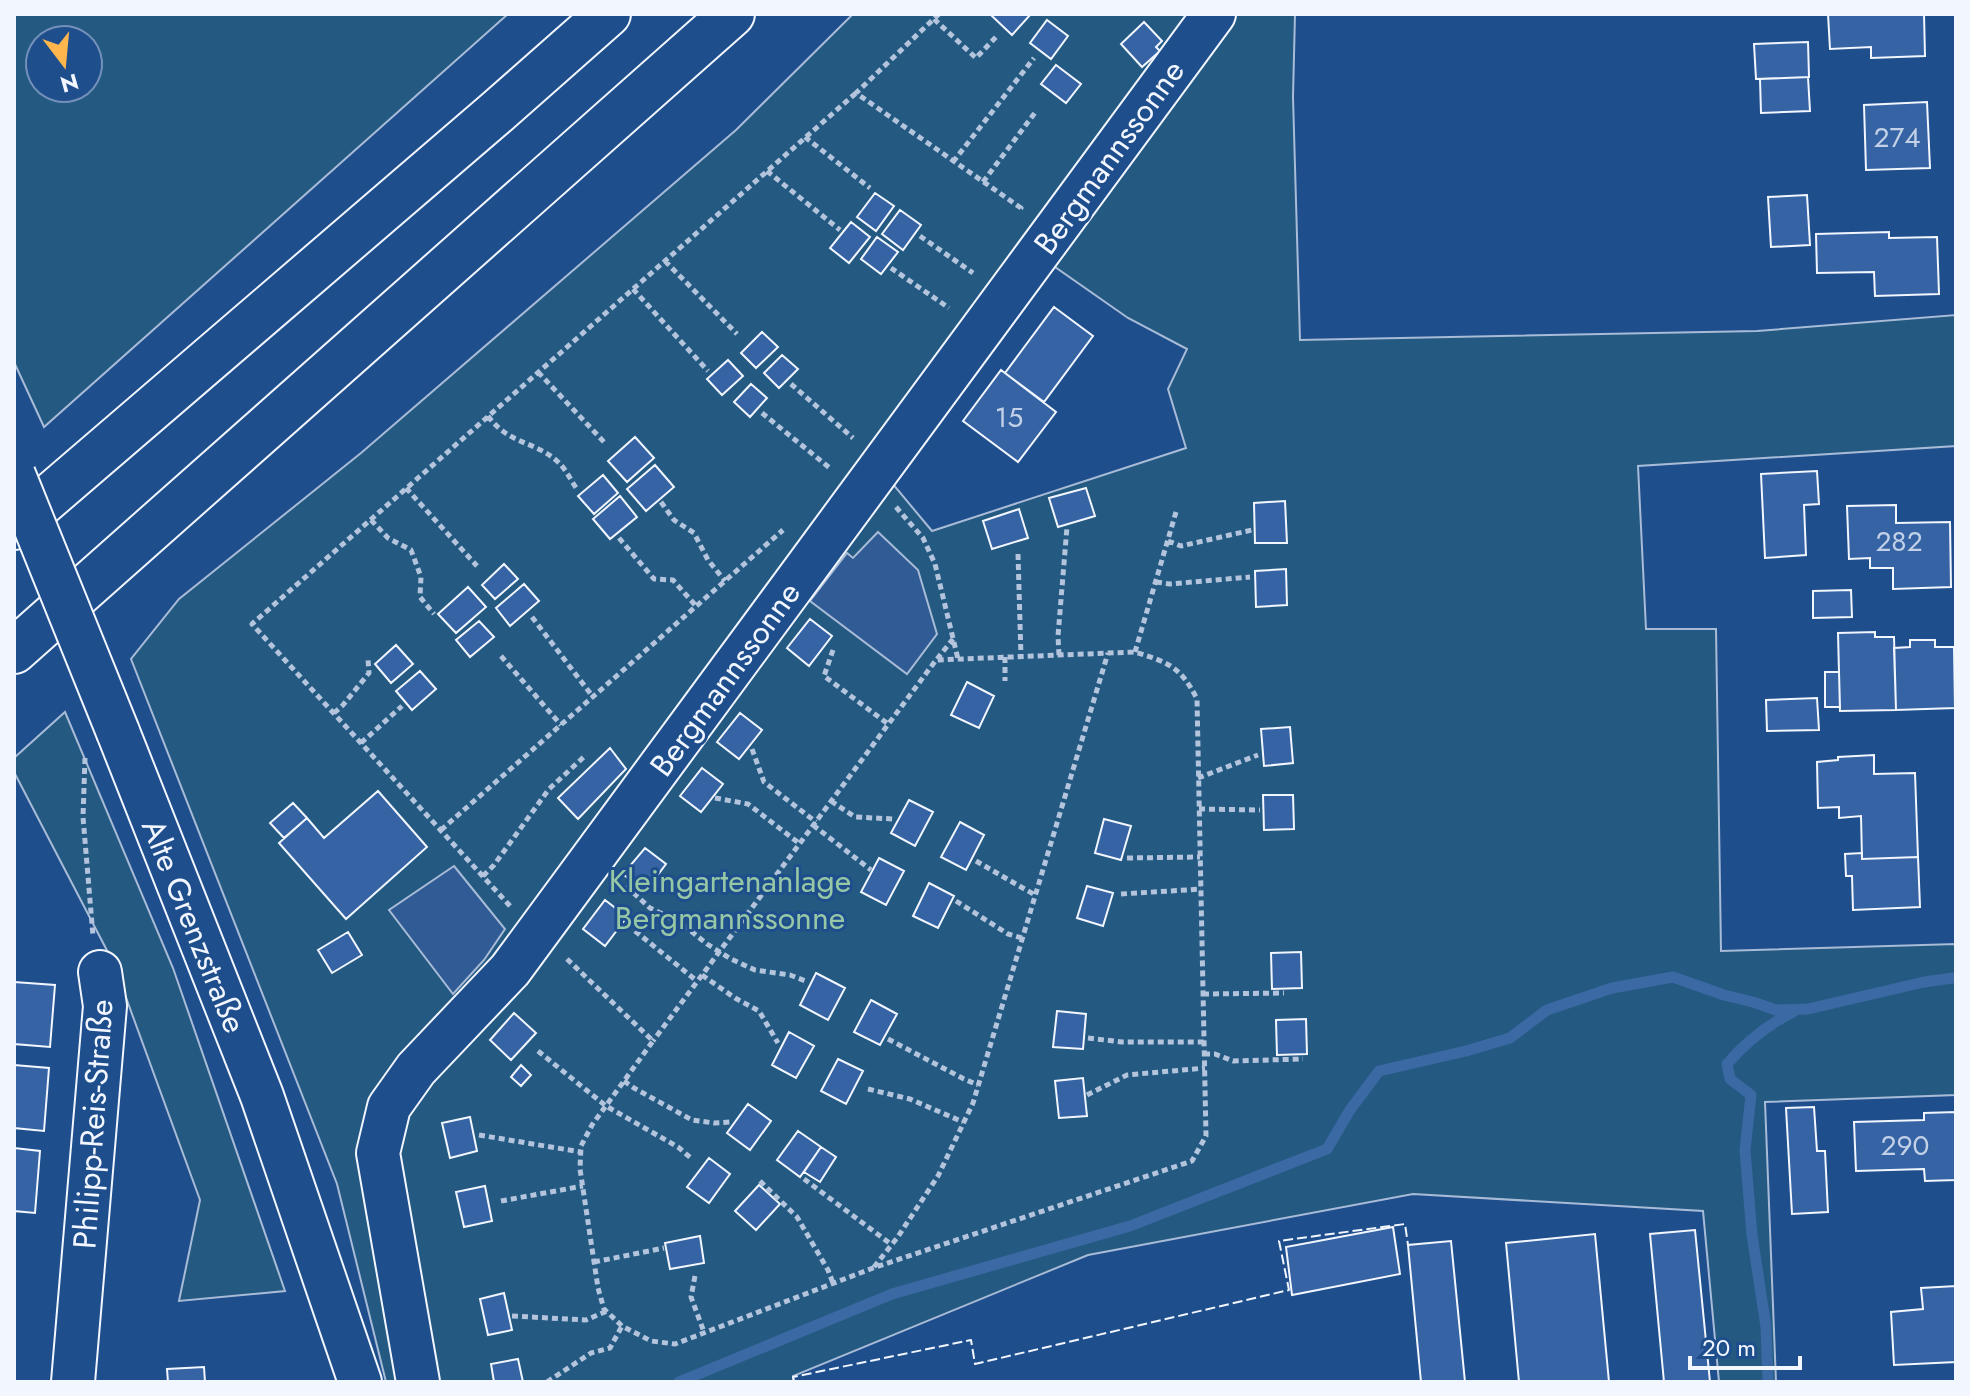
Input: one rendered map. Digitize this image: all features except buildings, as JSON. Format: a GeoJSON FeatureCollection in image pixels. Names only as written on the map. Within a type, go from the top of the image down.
{"type":"FeatureCollection","features":[{"type":"Feature","properties":{"kind":"highway"},"geometry":{"type":"LineString","coordinates":[[14,527],[608,14]]}},
{"type":"Feature","properties":{"kind":"highway"},"geometry":{"type":"LineString","coordinates":[[14,651],[732,14]]}},
{"type":"Feature","properties":{"kind":"street","name":"Bergmannssonne"},"geometry":{"type":"LineString","coordinates":[[418,1382],[378,1153],[389,1107],[416,1069],[510,970],[538,933],[852,463],[1214,14]]}},
{"type":"Feature","properties":{"kind":"street","name":"Alte Grenzstraße"},"geometry":{"type":"LineString","coordinates":[[14,475],[101,742],[262,1096],[360,1382]]}},
{"type":"Feature","properties":{"kind":"street","name":"Philipp-Reis-Straße"},"geometry":{"type":"LineString","coordinates":[[73,1382],[105,1006],[100,972]]}},
{"type":"Feature","properties":{"kind":"path"},"geometry":{"type":"LineString","coordinates":[[653,1041],[538,933],[483,876],[252,624],[856,93],[937,16],[976,58],[996,37]]}},
{"type":"Feature","properties":{"kind":"path"},"geometry":{"type":"LineString","coordinates":[[953,162],[1034,58]]}},
{"type":"Feature","properties":{"kind":"path"},"geometry":{"type":"LineString","coordinates":[[856,93],[1021,208],[1013,219]]}},
{"type":"Feature","properties":{"kind":"path"},"geometry":{"type":"LineString","coordinates":[[983,182],[1037,110]]}},
{"type":"Feature","properties":{"kind":"path"},"geometry":{"type":"LineString","coordinates":[[805,137],[870,188]]}},
{"type":"Feature","properties":{"kind":"path"},"geometry":{"type":"LineString","coordinates":[[767,171],[840,230]]}},
{"type":"Feature","properties":{"kind":"path"},"geometry":{"type":"LineString","coordinates":[[920,236],[973,273]]}},
{"type":"Feature","properties":{"kind":"path"},"geometry":{"type":"LineString","coordinates":[[665,261],[737,334]]}},
{"type":"Feature","properties":{"kind":"path"},"geometry":{"type":"LineString","coordinates":[[965,285],[981,263]]}},
{"type":"Feature","properties":{"kind":"path"},"geometry":{"type":"LineString","coordinates":[[891,268],[949,308],[957,296]]}},
{"type":"Feature","properties":{"kind":"path"},"geometry":{"type":"LineString","coordinates":[[633,289],[708,371]]}},
{"type":"Feature","properties":{"kind":"path"},"geometry":{"type":"LineString","coordinates":[[538,372],[604,442]]}},
{"type":"Feature","properties":{"kind":"path"},"geometry":{"type":"LineString","coordinates":[[791,384],[854,439]]}},
{"type":"Feature","properties":{"kind":"path"},"geometry":{"type":"LineString","coordinates":[[762,413],[832,470]]}},
{"type":"Feature","properties":{"kind":"path"},"geometry":{"type":"LineString","coordinates":[[488,416],[514,440],[540,449],[559,463],[577,489]]}},
{"type":"Feature","properties":{"kind":"path"},"geometry":{"type":"LineString","coordinates":[[862,427],[854,439],[852,463],[923,538],[935,564],[958,659]]}},
{"type":"Feature","properties":{"kind":"path"},"geometry":{"type":"LineString","coordinates":[[824,481],[832,470],[852,463]]}},
{"type":"Feature","properties":{"kind":"path"},"geometry":{"type":"LineString","coordinates":[[406,488],[477,566]]}},
{"type":"Feature","properties":{"kind":"path"},"geometry":{"type":"LineString","coordinates":[[661,502],[674,520],[694,533],[708,560],[725,581]]}},
{"type":"Feature","properties":{"kind":"path"},"geometry":{"type":"LineString","coordinates":[[1135,652],[1176,512]]}},
{"type":"Feature","properties":{"kind":"path"},"geometry":{"type":"LineString","coordinates":[[371,520],[388,538],[411,550],[421,577],[420,597],[434,614]]}},
{"type":"Feature","properties":{"kind":"path"},"geometry":{"type":"LineString","coordinates":[[441,830],[788,525]]}},
{"type":"Feature","properties":{"kind":"path"},"geometry":{"type":"LineString","coordinates":[[1059,655],[1067,527]]}},
{"type":"Feature","properties":{"kind":"path"},"geometry":{"type":"LineString","coordinates":[[1168,541],[1181,546],[1252,530]]}},
{"type":"Feature","properties":{"kind":"path"},"geometry":{"type":"LineString","coordinates":[[619,538],[654,579],[673,580],[696,606]]}},
{"type":"Feature","properties":{"kind":"path"},"geometry":{"type":"LineString","coordinates":[[1018,554],[1021,657]]}},
{"type":"Feature","properties":{"kind":"path"},"geometry":{"type":"LineString","coordinates":[[1156,582],[1170,584],[1250,577]]}},
{"type":"Feature","properties":{"kind":"path"},"geometry":{"type":"LineString","coordinates":[[532,617],[593,697]]}},
{"type":"Feature","properties":{"kind":"path"},"geometry":{"type":"LineString","coordinates":[[936,660],[1135,652],[1174,667],[1188,681],[1197,699],[1206,1136],[1192,1161],[873,1268],[675,1344],[651,1341],[622,1326],[604,1309],[580,1169],[581,1146],[592,1125],[653,1041],[719,951],[800,844],[888,724],[936,660],[953,638]]}},
{"type":"Feature","properties":{"kind":"path"},"geometry":{"type":"LineString","coordinates":[[833,650],[824,676],[888,724]]}},
{"type":"Feature","properties":{"kind":"path"},"geometry":{"type":"LineString","coordinates":[[873,1268],[938,1176],[973,1103],[1108,653]]}},
{"type":"Feature","properties":{"kind":"path"},"geometry":{"type":"LineString","coordinates":[[501,656],[561,725]]}},
{"type":"Feature","properties":{"kind":"path"},"geometry":{"type":"LineString","coordinates":[[1005,657],[1005,681]]}},
{"type":"Feature","properties":{"kind":"path"},"geometry":{"type":"LineString","coordinates":[[334,713],[369,673],[368,659]]}},
{"type":"Feature","properties":{"kind":"path"},"geometry":{"type":"LineString","coordinates":[[361,743],[402,706]]}},
{"type":"Feature","properties":{"kind":"path","name":"Philipp-Reis-Straße"},"geometry":{"type":"LineString","coordinates":[[100,972],[91,928],[83,817],[101,742]]}},
{"type":"Feature","properties":{"kind":"path"},"geometry":{"type":"LineString","coordinates":[[752,749],[764,782],[871,870]]}},
{"type":"Feature","properties":{"kind":"path"},"geometry":{"type":"LineString","coordinates":[[483,876],[549,789],[586,755]]}},
{"type":"Feature","properties":{"kind":"path"},"geometry":{"type":"LineString","coordinates":[[1198,778],[1258,755]]}},
{"type":"Feature","properties":{"kind":"path"},"geometry":{"type":"LineString","coordinates":[[715,798],[748,804],[800,844]]}},
{"type":"Feature","properties":{"kind":"path"},"geometry":{"type":"LineString","coordinates":[[831,801],[855,817],[894,819]]}},
{"type":"Feature","properties":{"kind":"path"},"geometry":{"type":"LineString","coordinates":[[1199,809],[1260,810]]}},
{"type":"Feature","properties":{"kind":"path"},"geometry":{"type":"LineString","coordinates":[[1127,858],[1200,857]]}},
{"type":"Feature","properties":{"kind":"path"},"geometry":{"type":"LineString","coordinates":[[976,861],[1035,895]]}},
{"type":"Feature","properties":{"kind":"path"},"geometry":{"type":"LineString","coordinates":[[626,886],[650,908],[681,923],[707,944],[755,970],[790,975],[808,982]]}},
{"type":"Feature","properties":{"kind":"path"},"geometry":{"type":"LineString","coordinates":[[1121,894],[1201,889]]}},
{"type":"Feature","properties":{"kind":"path"},"geometry":{"type":"LineString","coordinates":[[956,901],[1008,934],[1022,938]]}},
{"type":"Feature","properties":{"kind":"path"},"geometry":{"type":"LineString","coordinates":[[635,931],[700,978],[759,1011],[778,1043]]}},
{"type":"Feature","properties":{"kind":"path"},"geometry":{"type":"LineString","coordinates":[[1203,994],[1284,993]]}},
{"type":"Feature","properties":{"kind":"path"},"geometry":{"type":"LineString","coordinates":[[1088,1038],[1122,1042],[1204,1042]]}},
{"type":"Feature","properties":{"kind":"path"},"geometry":{"type":"LineString","coordinates":[[888,1039],[978,1085]]}},
{"type":"Feature","properties":{"kind":"path"},"geometry":{"type":"LineString","coordinates":[[538,1051],[606,1106],[678,1147],[692,1159]]}},
{"type":"Feature","properties":{"kind":"path"},"geometry":{"type":"LineString","coordinates":[[1204,1054],[1215,1054],[1233,1061],[1303,1059]]}},
{"type":"Feature","properties":{"kind":"path"},"geometry":{"type":"LineString","coordinates":[[1087,1095],[1127,1075],[1205,1068]]}},
{"type":"Feature","properties":{"kind":"path"},"geometry":{"type":"LineString","coordinates":[[624,1081],[692,1120],[731,1122]]}},
{"type":"Feature","properties":{"kind":"path"},"geometry":{"type":"LineString","coordinates":[[868,1089],[910,1099],[963,1122]]}},
{"type":"Feature","properties":{"kind":"path"},"geometry":{"type":"LineString","coordinates":[[479,1135],[581,1152]]}},
{"type":"Feature","properties":{"kind":"path"},"geometry":{"type":"LineString","coordinates":[[804,1179],[892,1245]]}},
{"type":"Feature","properties":{"kind":"path"},"geometry":{"type":"LineString","coordinates":[[760,1181],[797,1217],[833,1283]]}},
{"type":"Feature","properties":{"kind":"path"},"geometry":{"type":"LineString","coordinates":[[501,1201],[583,1186]]}},
{"type":"Feature","properties":{"kind":"path"},"geometry":{"type":"LineString","coordinates":[[594,1262],[664,1248]]}},
{"type":"Feature","properties":{"kind":"path"},"geometry":{"type":"LineString","coordinates":[[695,1276],[691,1297],[704,1332]]}},
{"type":"Feature","properties":{"kind":"path"},"geometry":{"type":"LineString","coordinates":[[512,1316],[586,1320],[607,1311]]}},
{"type":"Feature","properties":{"kind":"path"},"geometry":{"type":"LineString","coordinates":[[547,1382],[591,1353],[610,1348],[622,1326]]}},
{"type":"Feature","properties":{"kind":"green space"},"geometry":{"type":"Polygon","coordinates":[[[14,14],[508,14],[44,427],[14,362],[14,14]]]}},
{"type":"Feature","properties":{"kind":"green space","name":"Kleingartenanlage Bergmannssonne"},"geometry":{"type":"Polygon","coordinates":[[[853,14],[1295,14],[1293,97],[1300,340],[1757,331],[1956,315],[1956,446],[1638,466],[1646,629],[1716,629],[1721,951],[1956,944],[1956,1095],[1765,1102],[1776,1382],[1719,1382],[1703,1211],[1413,1194],[1088,1255],[793,1376],[794,1382],[386,1382],[337,1184],[131,659],[179,599],[361,453],[736,130],[853,14]],[[1035,253],[877,465],[932,531],[1186,448],[1168,389],[1187,349],[1128,318],[1035,253]]]}},
{"type":"Feature","properties":{"kind":"green space"},"geometry":{"type":"Polygon","coordinates":[[[65,712],[173,968],[285,1291],[179,1301],[200,1200],[113,962],[14,772],[14,758],[65,712]]]}},
{"type":"Feature","properties":{"kind":"shaded area"},"geometry":{"type":"Polygon","coordinates":[[[878,532],[918,570],[937,634],[907,674],[810,601],[847,553],[853,558],[878,532]]]}},
{"type":"Feature","properties":{"kind":"shaded area"},"geometry":{"type":"Polygon","coordinates":[[[454,866],[505,929],[484,960],[453,994],[389,910],[454,866]]]}},
{"type":"Feature","properties":{"kind":"waterway"},"geometry":{"type":"LineString","coordinates":[[679,1382],[892,1294],[1130,1226],[1327,1149],[1350,1110],[1379,1071],[1510,1038],[1547,1010],[1612,988],[1673,977],[1776,1010],[1808,1009],[1953,978]]}},
{"type":"Feature","properties":{"kind":"waterway"},"geometry":{"type":"LineString","coordinates":[[1768,1382],[1766,1327],[1752,1235],[1745,1150],[1751,1095],[1730,1079],[1727,1064],[1757,1035],[1793,1012]]}},
{"type":"Feature","properties":{"kind":"fence"},"geometry":{"type":"LineString","coordinates":[[794,1382],[793,1377],[971,1340],[975,1364],[1289,1290],[1279,1241],[1405,1224],[1408,1245]]}}]}
